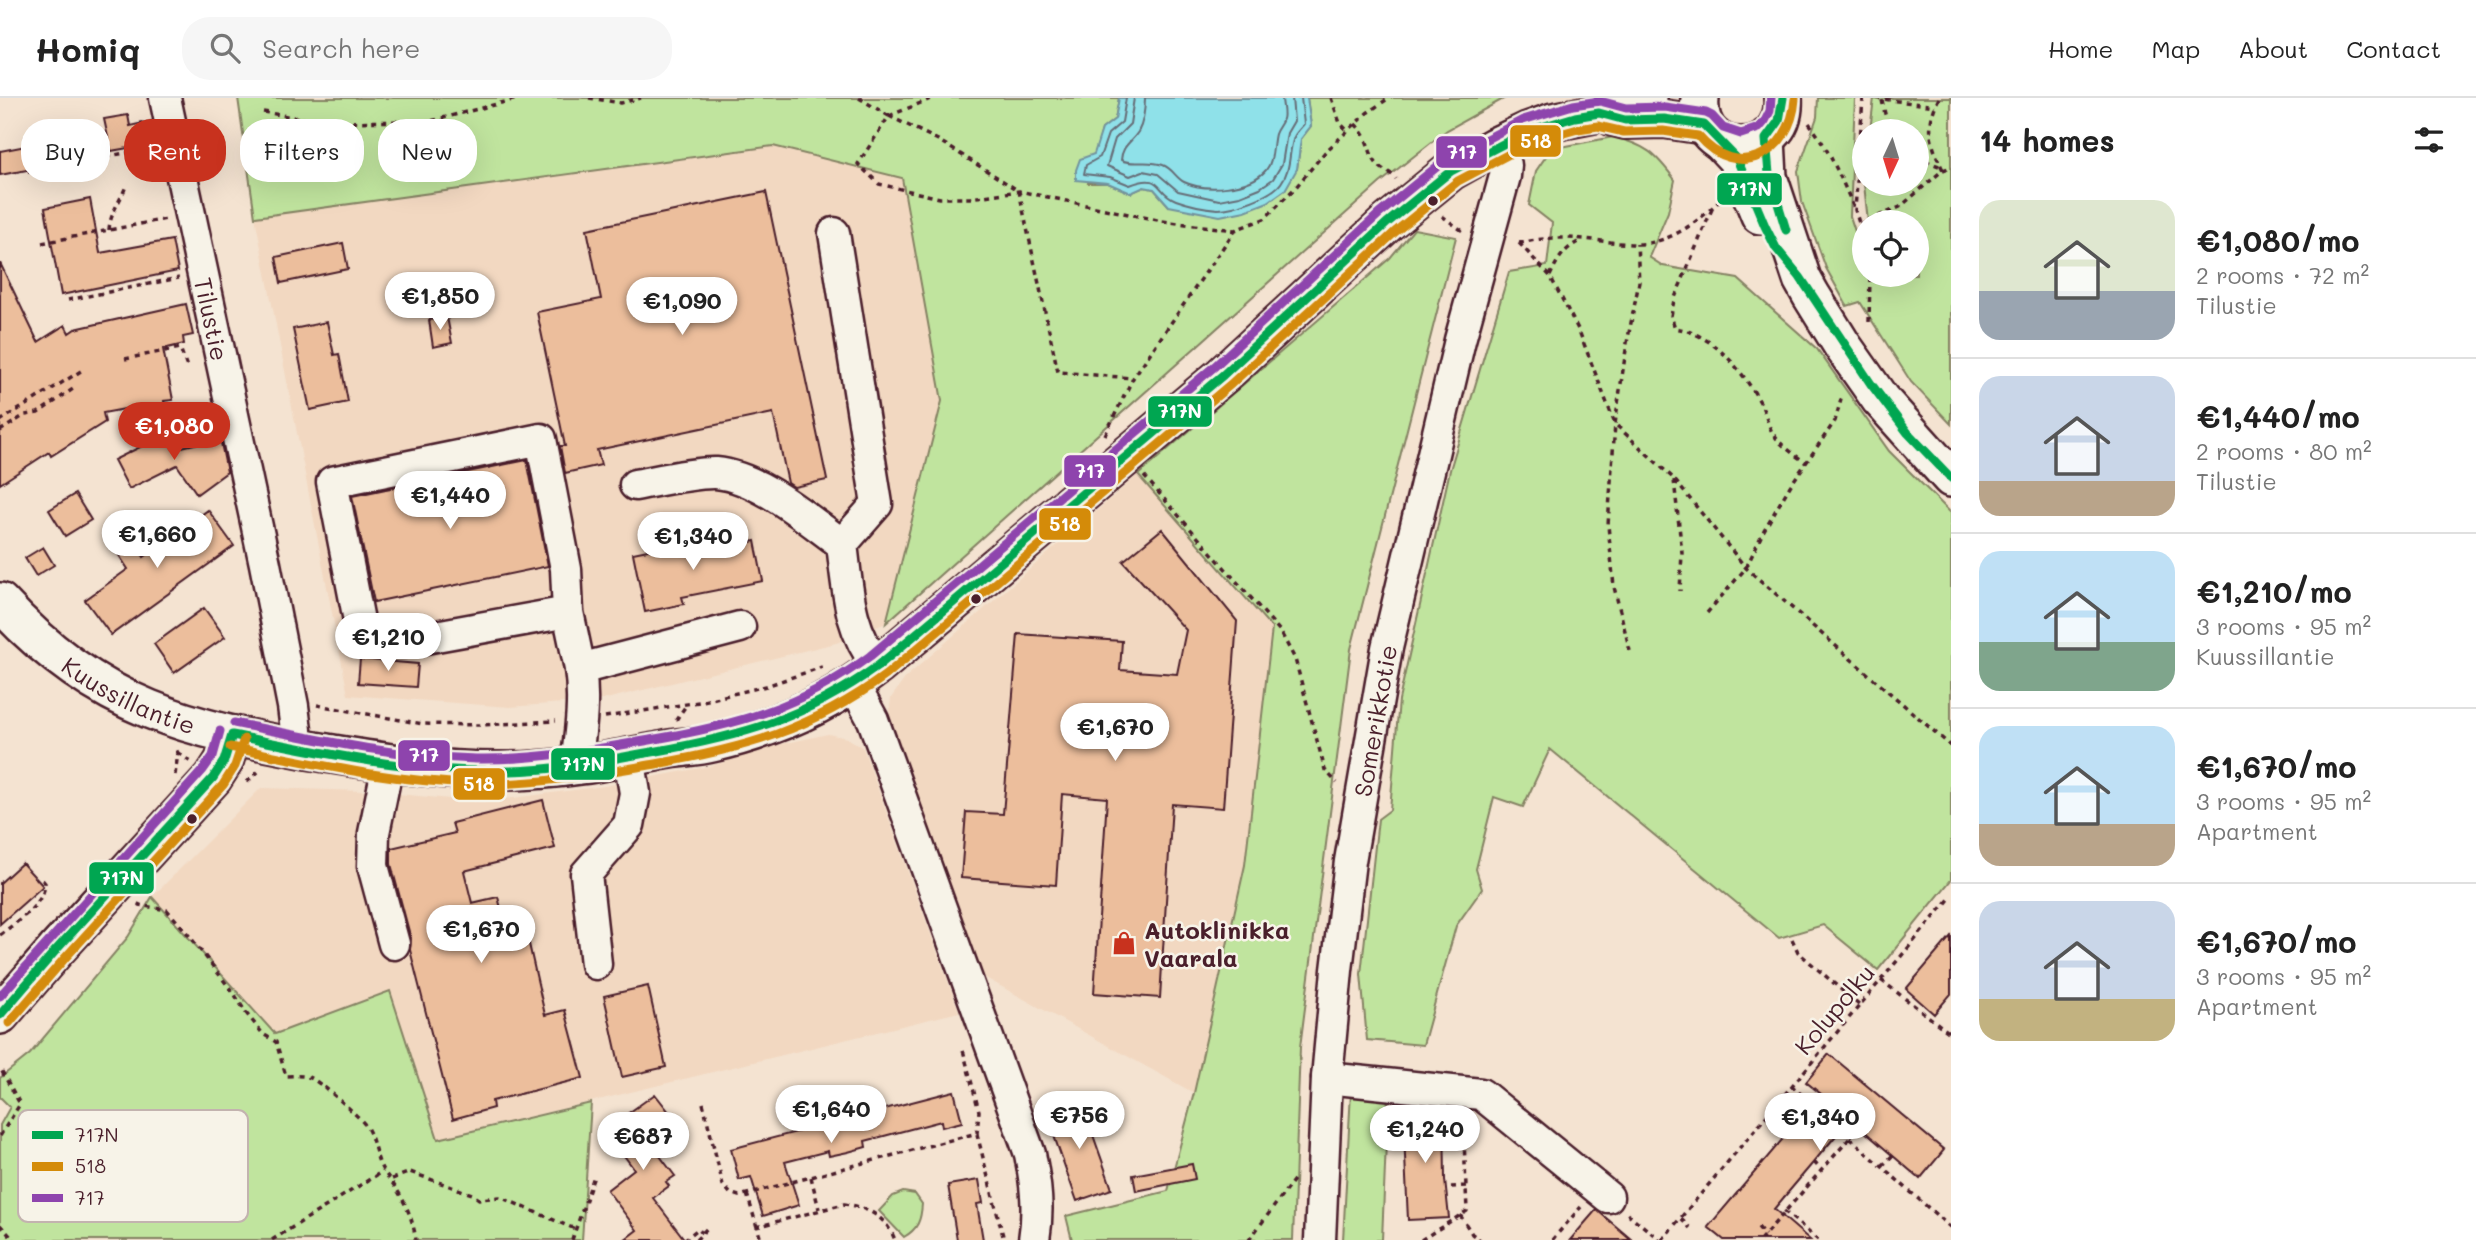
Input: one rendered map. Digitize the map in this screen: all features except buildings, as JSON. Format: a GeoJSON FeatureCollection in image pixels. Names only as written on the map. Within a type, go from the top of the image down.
{"type":"FeatureCollection","features":[{"type":"Feature","properties":{"kind":"main road"},"geometry":{"type":"LineString","coordinates":[[1494,146],[1553,122],[1599,113],[1624,99],[1648,98]]}},
{"type":"Feature","properties":{"kind":"main road"},"geometry":{"type":"LineString","coordinates":[[1599,113],[1625,120],[1709,122],[1735,147],[1746,147],[1766,139],[1780,122],[1784,108],[1796,107]]}},
{"type":"Feature","properties":{"kind":"main road"},"geometry":{"type":"LineString","coordinates":[[1709,122],[1737,159],[1756,209],[1776,248],[1802,279],[1842,345],[1880,399],[1951,478]]}},
{"type":"Feature","properties":{"kind":"main road"},"geometry":{"type":"LineString","coordinates":[[1766,139],[1768,177],[1802,279]]}},
{"type":"Feature","properties":{"kind":"main road","name":"Kuussillantie"},"geometry":{"type":"LineString","coordinates":[[0,602],[49,650],[110,690],[148,709],[232,735],[282,757],[448,770],[510,771],[576,765],[633,740],[710,743],[745,734],[805,713],[1114,450],[1223,375],[1411,202],[1451,171],[1494,146]]}},
{"type":"Feature","properties":{"kind":"main road"},"geometry":{"type":"LineString","coordinates":[[0,1015],[55,950],[212,778],[224,761],[232,735]]}},
{"type":"Feature","properties":{"kind":"street","name":"Tilustie"},"geometry":{"type":"LineString","coordinates":[[165,98],[293,706],[296,730],[282,757]]}},
{"type":"Feature","properties":{"kind":"street","name":"Somerikkotie"},"geometry":{"type":"LineString","coordinates":[[1320,1240],[1326,1077],[1350,861],[1387,648],[1457,351],[1494,211],[1484,181],[1484,169],[1494,146]]}},
{"type":"Feature","properties":{"kind":"street"},"geometry":{"type":"LineString","coordinates":[[834,233],[877,504],[842,544],[850,613],[867,652],[852,673],[873,720],[1030,1154],[1037,1208],[1034,1240]]}},
{"type":"Feature","properties":{"kind":"street"},"geometry":{"type":"LineString","coordinates":[[568,612],[403,642],[361,631],[332,482],[541,439],[566,569],[568,612],[583,689],[576,765]]}},
{"type":"Feature","properties":{"kind":"street"},"geometry":{"type":"LineString","coordinates":[[635,485],[713,473],[738,477],[781,501],[842,544]]}},
{"type":"Feature","properties":{"kind":"street"},"geometry":{"type":"LineString","coordinates":[[580,669],[740,627]]}},
{"type":"Feature","properties":{"kind":"street"},"geometry":{"type":"LineString","coordinates":[[596,964],[586,874],[629,825],[635,793],[633,740]]}},
{"type":"Feature","properties":{"kind":"street"},"geometry":{"type":"LineString","coordinates":[[388,764],[374,833],[373,866],[394,944]]}},
{"type":"Feature","properties":{"kind":"street"},"geometry":{"type":"LineString","coordinates":[[1326,1077],[1481,1094],[1603,1193]]}},
{"type":"Feature","properties":{"kind":"path"},"geometry":{"type":"LineString","coordinates":[[263,113],[323,122],[431,121],[520,98]]}},
{"type":"Feature","properties":{"kind":"path"},"geometry":{"type":"LineString","coordinates":[[589,98],[621,103],[641,98]]}},
{"type":"Feature","properties":{"kind":"path"},"geometry":{"type":"LineString","coordinates":[[859,98],[938,140],[1019,191],[1058,372],[1133,378]]}},
{"type":"Feature","properties":{"kind":"path"},"geometry":{"type":"LineString","coordinates":[[933,98],[889,116],[858,164],[879,184],[940,198],[970,198],[1019,191],[1162,221],[1235,230],[1264,219],[1296,187],[1325,152],[1367,113],[1390,98]]}},
{"type":"Feature","properties":{"kind":"path"},"geometry":{"type":"LineString","coordinates":[[1331,98],[1340,123],[1348,131]]}},
{"type":"Feature","properties":{"kind":"path"},"geometry":{"type":"LineString","coordinates":[[1855,209],[1863,98]]}},
{"type":"Feature","properties":{"kind":"path"},"geometry":{"type":"LineString","coordinates":[[1875,98],[1935,106]]}},
{"type":"Feature","properties":{"kind":"path"},"geometry":{"type":"LineString","coordinates":[[1939,98],[1929,135],[1942,168]]}},
{"type":"Feature","properties":{"kind":"path"},"geometry":{"type":"LineString","coordinates":[[1882,99],[1887,119]]}},
{"type":"Feature","properties":{"kind":"path"},"geometry":{"type":"LineString","coordinates":[[1796,107],[1822,140],[1855,209]]}},
{"type":"Feature","properties":{"kind":"path"},"geometry":{"type":"LineString","coordinates":[[110,156],[140,150],[145,144],[141,114]]}},
{"type":"Feature","properties":{"kind":"path"},"geometry":{"type":"LineString","coordinates":[[1805,133],[1809,123]]}},
{"type":"Feature","properties":{"kind":"path"},"geometry":{"type":"LineString","coordinates":[[1355,124],[1365,133],[1377,165],[1392,173],[1396,181]]}},
{"type":"Feature","properties":{"kind":"path"},"geometry":{"type":"LineString","coordinates":[[1929,162],[1942,168],[1951,167]]}},
{"type":"Feature","properties":{"kind":"path"},"geometry":{"type":"LineString","coordinates":[[1891,210],[1900,206],[1942,168]]}},
{"type":"Feature","properties":{"kind":"path"},"geometry":{"type":"LineString","coordinates":[[109,230],[110,217],[120,204],[126,186]]}},
{"type":"Feature","properties":{"kind":"path"},"geometry":{"type":"LineString","coordinates":[[1509,244],[1556,238],[1637,244],[1679,232],[1702,219],[1723,197]]}},
{"type":"Feature","properties":{"kind":"path"},"geometry":{"type":"LineString","coordinates":[[1713,207],[1675,300],[1671,316],[1675,328],[1704,337],[1725,355],[1762,406],[1772,431],[1787,449],[1806,463]]}},
{"type":"Feature","properties":{"kind":"path"},"geometry":{"type":"LineString","coordinates":[[1431,213],[1444,216],[1467,234]]}},
{"type":"Feature","properties":{"kind":"path"},"geometry":{"type":"LineString","coordinates":[[42,243],[169,218]]}},
{"type":"Feature","properties":{"kind":"path"},"geometry":{"type":"LineString","coordinates":[[1235,230],[1133,378],[1114,450],[1280,631],[1295,659],[1325,770],[1348,796],[1361,799]]}},
{"type":"Feature","properties":{"kind":"path"},"geometry":{"type":"LineString","coordinates":[[1550,276],[1568,246],[1584,239]]}},
{"type":"Feature","properties":{"kind":"path"},"geometry":{"type":"LineString","coordinates":[[1519,243],[1550,276],[1579,331],[1615,424],[1673,478],[1746,568],[1951,746]]}},
{"type":"Feature","properties":{"kind":"path"},"geometry":{"type":"LineString","coordinates":[[1630,651],[1614,587],[1608,525],[1615,424],[1639,282],[1637,244]]}},
{"type":"Feature","properties":{"kind":"path"},"geometry":{"type":"LineString","coordinates":[[68,300],[202,274]]}},
{"type":"Feature","properties":{"kind":"path"},"geometry":{"type":"LineString","coordinates":[[1869,322],[1870,287]]}},
{"type":"Feature","properties":{"kind":"path"},"geometry":{"type":"LineString","coordinates":[[125,359],[180,348],[188,370]]}},
{"type":"Feature","properties":{"kind":"path"},"geometry":{"type":"LineString","coordinates":[[0,421],[81,371]]}},
{"type":"Feature","properties":{"kind":"path"},"geometry":{"type":"LineString","coordinates":[[0,431],[25,415],[38,413],[73,389]]}},
{"type":"Feature","properties":{"kind":"path"},"geometry":{"type":"LineString","coordinates":[[1707,613],[1746,568],[1764,530],[1835,421],[1842,391]]}},
{"type":"Feature","properties":{"kind":"path"},"geometry":{"type":"LineString","coordinates":[[1673,478],[1682,553],[1680,590]]}},
{"type":"Feature","properties":{"kind":"path"},"geometry":{"type":"LineString","coordinates":[[293,706],[314,704],[423,724],[480,725],[582,720],[687,704],[766,686],[852,673]]}},
{"type":"Feature","properties":{"kind":"path"},"geometry":{"type":"LineString","coordinates":[[673,728],[687,704]]}},
{"type":"Feature","properties":{"kind":"path"},"geometry":{"type":"LineString","coordinates":[[633,740],[636,712]]}},
{"type":"Feature","properties":{"kind":"path"},"geometry":{"type":"LineString","coordinates":[[242,787],[259,771],[282,757]]}},
{"type":"Feature","properties":{"kind":"path"},"geometry":{"type":"LineString","coordinates":[[0,935],[41,897],[45,883],[40,877]]}},
{"type":"Feature","properties":{"kind":"path"},"geometry":{"type":"LineString","coordinates":[[146,896],[139,905],[167,910],[263,1034],[276,1042],[286,1076],[305,1076],[317,1081],[366,1126],[383,1171],[392,1179],[409,1213],[416,1240]]}},
{"type":"Feature","properties":{"kind":"path","name":"Kolupolku"},"geometry":{"type":"LineString","coordinates":[[1661,1240],[1951,897]]}},
{"type":"Feature","properties":{"kind":"path"},"geometry":{"type":"LineString","coordinates":[[1792,939],[1798,952],[1860,1006]]}},
{"type":"Feature","properties":{"kind":"path"},"geometry":{"type":"LineString","coordinates":[[1881,980],[1950,1032]]}},
{"type":"Feature","properties":{"kind":"path"},"geometry":{"type":"LineString","coordinates":[[962,1044],[979,1111],[977,1133],[1003,1240]]}},
{"type":"Feature","properties":{"kind":"path"},"geometry":{"type":"LineString","coordinates":[[0,1068],[20,1104],[0,1136]]}},
{"type":"Feature","properties":{"kind":"path"},"geometry":{"type":"LineString","coordinates":[[1792,1086],[1951,1228]]}},
{"type":"Feature","properties":{"kind":"path"},"geometry":{"type":"LineString","coordinates":[[1420,1240],[1467,1211],[1463,1107],[1456,1091]]}},
{"type":"Feature","properties":{"kind":"path"},"geometry":{"type":"LineString","coordinates":[[1822,1113],[1829,1102]]}},
{"type":"Feature","properties":{"kind":"path"},"geometry":{"type":"LineString","coordinates":[[703,1103],[723,1185],[739,1196],[977,1133]]}},
{"type":"Feature","properties":{"kind":"path"},"geometry":{"type":"LineString","coordinates":[[1448,1136],[1464,1136]]}},
{"type":"Feature","properties":{"kind":"path"},"geometry":{"type":"LineString","coordinates":[[1760,1240],[1850,1138]]}},
{"type":"Feature","properties":{"kind":"path"},"geometry":{"type":"LineString","coordinates":[[1882,1166],[1892,1155]]}},
{"type":"Feature","properties":{"kind":"path"},"geometry":{"type":"LineString","coordinates":[[1814,1162],[1821,1170]]}},
{"type":"Feature","properties":{"kind":"path"},"geometry":{"type":"LineString","coordinates":[[272,1240],[383,1171]]}},
{"type":"Feature","properties":{"kind":"path"},"geometry":{"type":"LineString","coordinates":[[392,1179],[410,1172],[472,1194],[479,1199],[500,1198],[575,1229]]}},
{"type":"Feature","properties":{"kind":"path"},"geometry":{"type":"LineString","coordinates":[[1249,1240],[1299,1174]]}},
{"type":"Feature","properties":{"kind":"path"},"geometry":{"type":"LineString","coordinates":[[572,1240],[594,1175]]}},
{"type":"Feature","properties":{"kind":"path"},"geometry":{"type":"LineString","coordinates":[[810,1176],[818,1209]]}},
{"type":"Feature","properties":{"kind":"path"},"geometry":{"type":"LineString","coordinates":[[1451,1187],[1466,1186]]}},
{"type":"Feature","properties":{"kind":"path"},"geometry":{"type":"LineString","coordinates":[[1552,1240],[1570,1220],[1603,1193],[1661,1240]]}},
{"type":"Feature","properties":{"kind":"path"},"geometry":{"type":"LineString","coordinates":[[747,1194],[761,1240]]}},
{"type":"Feature","properties":{"kind":"path"},"geometry":{"type":"LineString","coordinates":[[756,1227],[844,1204],[857,1206],[878,1216],[889,1227],[895,1240]]}},
{"type":"Feature","properties":{"kind":"path"},"geometry":{"type":"LineString","coordinates":[[1784,1211],[1818,1240]]}},
{"type":"Feature","properties":{"kind":"path"},"geometry":{"type":"LineString","coordinates":[[1460,1216],[1478,1240]]}},
{"type":"Feature","properties":{"kind":"path"},"geometry":{"type":"LineString","coordinates":[[1681,1219],[1690,1228]]}},
{"type":"Feature","properties":{"kind":"path"},"geometry":{"type":"LineString","coordinates":[[1570,1220],[1577,1226]]}},
{"type":"Feature","properties":{"kind":"path"},"geometry":{"type":"LineString","coordinates":[[0,1225],[14,1240]]}},
{"type":"Feature","properties":{"kind":"path"},"geometry":{"type":"LineString","coordinates":[[696,1240],[709,1226]]}},
{"type":"Feature","properties":{"kind":"path"},"geometry":{"type":"LineString","coordinates":[[1758,1227],[1765,1235]]}},
{"type":"Feature","properties":{"kind":"path"},"geometry":{"type":"LineString","coordinates":[[684,1240],[698,1229],[702,1233]]}},
{"type":"Feature","properties":{"kind":"shaded area"},"geometry":{"type":"Polygon","coordinates":[[[773,146],[902,178],[942,401],[886,623],[836,643],[602,700],[510,707],[348,695],[255,217],[773,146]]]}},
{"type":"Feature","properties":{"kind":"shaded area"},"geometry":{"type":"Polygon","coordinates":[[[1138,475],[1272,628],[1245,865],[1194,1093],[984,977],[888,725],[891,698],[906,677],[1138,475]]]}},
{"type":"Feature","properties":{"kind":"shaded area"},"geometry":{"type":"Polygon","coordinates":[[[828,734],[847,738],[863,748],[959,1012],[438,1139],[390,991],[275,1034],[152,897],[261,788],[366,791],[482,802],[605,786],[711,766],[773,746],[828,734]]]}},
{"type":"Feature","properties":{"kind":"green space"},"geometry":{"type":"Polygon","coordinates":[[[238,98],[1119,98],[1115,119],[1102,129],[1088,183],[1108,183],[1131,193],[1144,187],[1154,189],[1169,206],[1297,169],[1301,139],[1311,126],[1307,98],[1505,98],[1447,130],[1380,183],[886,623],[942,401],[902,178],[773,146],[255,217],[250,182],[364,182],[364,119],[241,119],[238,98]]]}},
{"type":"Feature","properties":{"kind":"green space"},"geometry":{"type":"Polygon","coordinates":[[[1818,98],[1855,98],[1852,119],[1850,216],[1852,287],[1929,287],[1929,210],[1867,210],[1865,196],[1929,196],[1929,119],[1871,119],[1874,98],[1951,98],[1951,424],[1911,382],[1860,302],[1847,306],[1826,268],[1802,202],[1798,171],[1817,117],[1818,98]]]}},
{"type":"Feature","properties":{"kind":"green space"},"geometry":{"type":"Polygon","coordinates":[[[1613,137],[1649,151],[1675,180],[1668,212],[1649,257],[1663,266],[1738,279],[1817,349],[1889,451],[1951,513],[1951,880],[1878,970],[1823,925],[1779,938],[1550,749],[1523,807],[1494,797],[1476,869],[1482,889],[1456,926],[1423,1045],[1367,1040],[1361,974],[1378,819],[1390,810],[1399,700],[1450,470],[1509,272],[1547,266],[1552,223],[1529,205],[1536,171],[1551,149],[1613,137]]]}},
{"type":"Feature","properties":{"kind":"green space"},"geometry":{"type":"Polygon","coordinates":[[[1414,229],[1456,237],[1351,649],[1300,1047],[1293,1240],[1072,1240],[1066,1216],[1168,1191],[1194,1093],[1245,865],[1272,628],[1138,475],[1390,258],[1414,229]]]}},
{"type":"Feature","properties":{"kind":"green space"},"geometry":{"type":"Polygon","coordinates":[[[152,897],[275,1034],[390,991],[438,1139],[591,1103],[582,1240],[0,1240],[0,1125],[10,1107],[0,1097],[0,1078],[30,1054],[128,937],[152,897]]]}},
{"type":"Feature","properties":{"kind":"green space"},"geometry":{"type":"Polygon","coordinates":[[[1351,1092],[1388,1093],[1382,1240],[1343,1240],[1351,1092]]]}},
{"type":"Feature","properties":{"kind":"green space"},"geometry":{"type":"Polygon","coordinates":[[[903,1192],[915,1194],[922,1204],[918,1224],[904,1237],[879,1211],[893,1196],[903,1192]]]}},
{"type":"Feature","properties":{"kind":"water"},"geometry":{"type":"Polygon","coordinates":[[[1119,98],[1307,98],[1311,126],[1301,139],[1297,169],[1285,190],[1268,202],[1245,211],[1220,216],[1169,206],[1154,189],[1144,187],[1131,193],[1108,183],[1076,180],[1080,159],[1094,154],[1102,129],[1115,119],[1119,98]]]}},
{"type":"Feature","properties":{"kind":"transit line","name":"717"},"geometry":{"type":"LineString","coordinates":[[234,723],[384,751],[445,758],[498,759],[563,754],[681,734],[738,721],[791,702],[870,656],[1215,366],[1379,214],[1444,161],[1523,120],[1573,105],[1600,101],[1626,108],[1665,107],[1706,113],[1723,128],[1741,134],[1759,128],[1765,121],[1770,111],[1771,98]]}},
{"type":"Feature","properties":{"kind":"transit line","name":"717N"},"geometry":{"type":"LineString","coordinates":[[1783,98],[1779,121],[1766,139],[1769,174],[1786,230]]}},
{"type":"Feature","properties":{"kind":"transit line","name":"518"},"geometry":{"type":"LineString","coordinates":[[230,747],[383,776],[499,784],[566,778],[689,758],[749,743],[804,723],[831,710],[886,675],[1231,384],[1395,232],[1458,181],[1532,142],[1598,126],[1624,132],[1663,131],[1698,136],[1713,150],[1729,158],[1760,156],[1784,135],[1795,99]]}},
{"type":"Feature","properties":{"kind":"transit line","name":"717N"},"geometry":{"type":"LineString","coordinates":[[232,735],[405,766],[475,771],[546,769],[684,746],[743,732],[824,700],[878,666],[1223,375],[1387,223],[1451,171],[1528,131],[1599,113],[1625,120],[1664,119],[1704,125],[1737,159],[1776,248],[1800,277],[1871,384],[1908,433],[1951,478]]}},
{"type":"Feature","properties":{"kind":"transit line","name":"717"},"geometry":{"type":"LineString","coordinates":[[0,996],[203,770],[213,756],[220,731]]}},
{"type":"Feature","properties":{"kind":"transit line","name":"717N"},"geometry":{"type":"LineString","coordinates":[[0,1015],[213,778],[224,761],[232,735]]}},
{"type":"Feature","properties":{"kind":"transit line","name":"518"},"geometry":{"type":"LineString","coordinates":[[9,1023],[223,785],[235,766],[244,739]]}},
{"type":"Feature","properties":{"kind":"place","name":"Autoklinikka Vaarala"},"geometry":{"type":"Point","coordinates":[1124,943]}}]}
